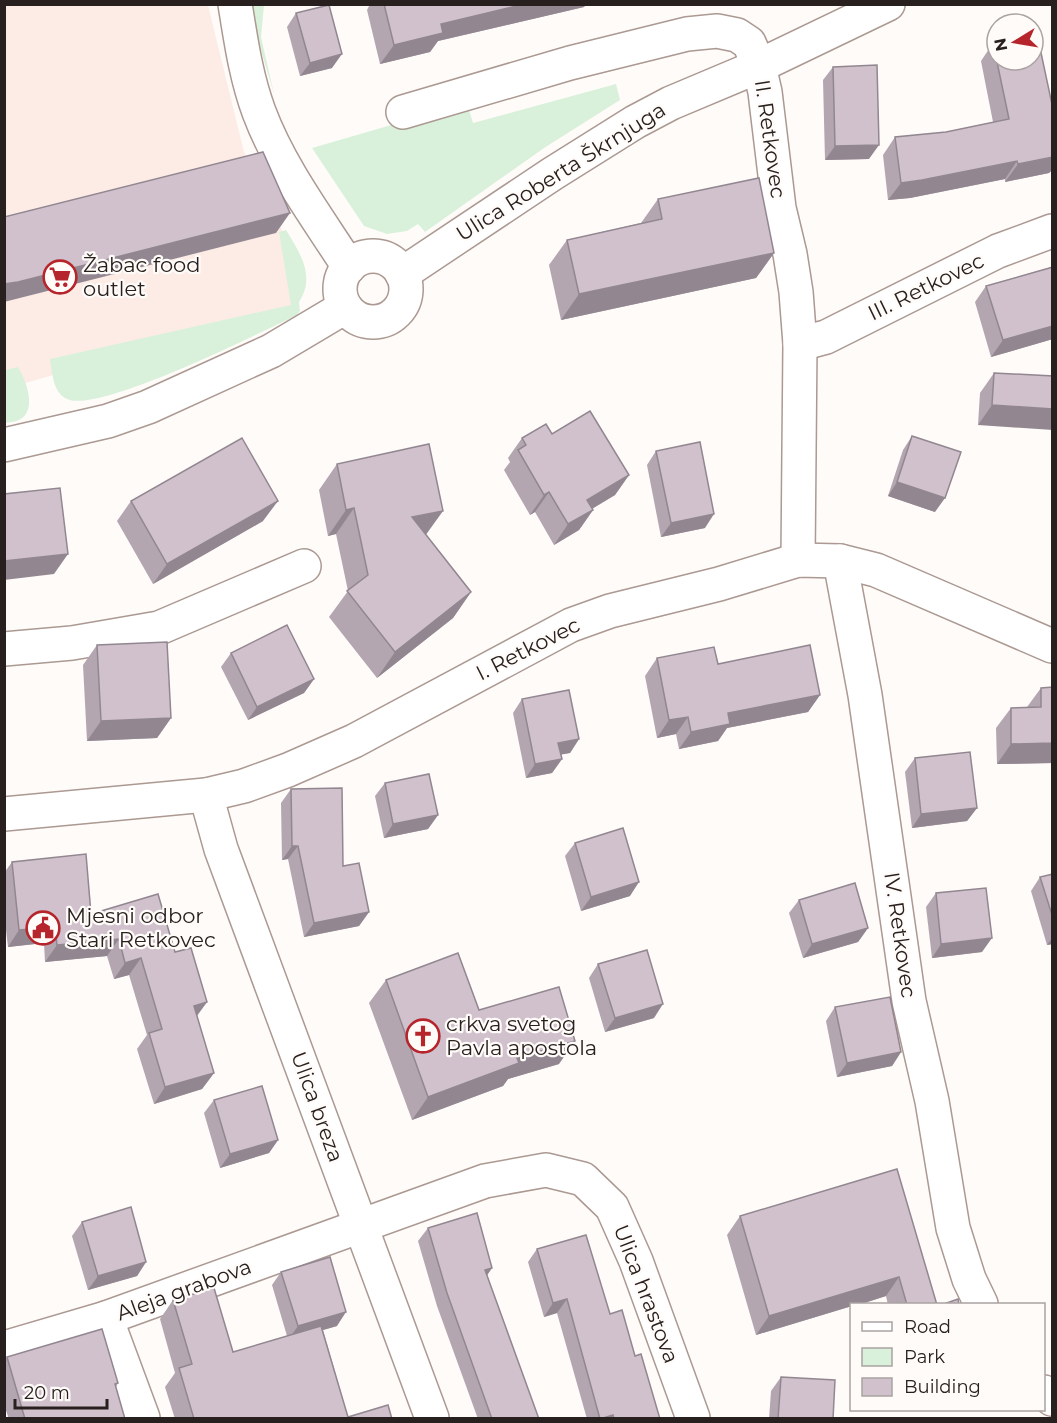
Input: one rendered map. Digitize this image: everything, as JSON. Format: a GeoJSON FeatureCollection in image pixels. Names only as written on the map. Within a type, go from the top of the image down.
{"type":"FeatureCollection","features":[{"type":"Feature","properties":{"kind":"street"},"geometry":{"type":"LineString","coordinates":[[235,4],[249,79],[260,113],[278,153],[349,267]]}},
{"type":"Feature","properties":{"kind":"street","name":"Ulica Roberta Škrnjuga"},"geometry":{"type":"LineString","coordinates":[[402,274],[634,122],[671,103],[759,66],[888,4]]}},
{"type":"Feature","properties":{"kind":"street","name":"II. Retkovec"},"geometry":{"type":"LineString","coordinates":[[403,112],[570,63],[687,34],[717,31],[737,35],[749,43],[759,66],[765,92],[779,208],[796,292],[800,344],[798,560]]}},
{"type":"Feature","properties":{"kind":"street","name":"III. Retkovec"},"geometry":{"type":"LineString","coordinates":[[800,344],[826,337],[998,251],[1053,231]]}},
{"type":"Feature","properties":{"kind":"street"},"geometry":{"type":"LineString","coordinates":[[378,256],[396,266],[402,274],[405,282],[404,301],[393,316],[372,322],[352,315],[345,307],[340,286],[343,276],[357,260],[378,256]]}},
{"type":"Feature","properties":{"kind":"street"},"geometry":{"type":"LineString","coordinates":[[4,446],[98,424],[148,407],[272,351],[345,307]]}},
{"type":"Feature","properties":{"kind":"street","name":"I. Retkovec"},"geometry":{"type":"LineString","coordinates":[[4,814],[206,795],[244,786],[288,770],[354,741],[571,625],[610,611],[719,584],[798,560],[840,561],[876,570],[1053,646]]}},
{"type":"Feature","properties":{"kind":"street","name":"IV. Retkovec"},"geometry":{"type":"LineString","coordinates":[[840,561],[865,695],[909,1001],[932,1101],[953,1228],[969,1279],[980,1303]]}},
{"type":"Feature","properties":{"kind":"street"},"geometry":{"type":"LineString","coordinates":[[4,649],[72,643],[159,628],[304,567]]}},
{"type":"Feature","properties":{"kind":"street","name":"Ulica breza"},"geometry":{"type":"LineString","coordinates":[[206,795],[221,849],[432,1419]]}},
{"type":"Feature","properties":{"kind":"street","name":"Aleja grabova"},"geometry":{"type":"LineString","coordinates":[[4,1348],[106,1318],[485,1181],[546,1170],[583,1179]]}},
{"type":"Feature","properties":{"kind":"street","name":"Ulica hrastova"},"geometry":{"type":"LineString","coordinates":[[583,1179],[612,1207],[636,1261],[693,1419]]}},
{"type":"Feature","properties":{"kind":"street"},"geometry":{"type":"LineString","coordinates":[[106,1318],[143,1419]]}},
{"type":"Feature","properties":{"kind":"shaded area"},"geometry":{"type":"Polygon","coordinates":[[[5,5],[208,5],[244,152],[286,238],[296,305],[5,389],[5,5]]]}},
{"type":"Feature","properties":{"kind":"green space"},"geometry":{"type":"Polygon","coordinates":[[[251,5],[264,5],[261,37],[274,94],[262,54],[251,5]]]}},
{"type":"Feature","properties":{"kind":"green space"},"geometry":{"type":"Polygon","coordinates":[[[616,84],[620,100],[544,148],[425,232],[418,224],[407,231],[387,234],[364,226],[312,148],[467,103],[473,123],[616,84]]]}},
{"type":"Feature","properties":{"kind":"green space"},"geometry":{"type":"Polygon","coordinates":[[[286,230],[301,256],[306,274],[304,292],[299,302],[300,311],[297,315],[180,369],[111,395],[85,400],[67,399],[59,392],[54,382],[50,359],[291,305],[279,232],[286,230]]]}},
{"type":"Feature","properties":{"kind":"green space"},"geometry":{"type":"Polygon","coordinates":[[[18,367],[29,395],[28,410],[19,420],[5,423],[5,370],[18,367]]]}},
{"type":"Feature","properties":{"kind":"building"},"geometry":{"type":"Polygon","coordinates":[[[384,4],[525,4],[441,24],[443,33],[394,45],[384,4]]]}},
{"type":"Feature","properties":{"kind":"building"},"geometry":{"type":"Polygon","coordinates":[[[329,5],[342,54],[310,63],[296,13],[329,5]]]}},
{"type":"Feature","properties":{"kind":"building"},"geometry":{"type":"Polygon","coordinates":[[[877,65],[879,145],[835,146],[833,67],[877,65]]]}},
{"type":"Feature","properties":{"kind":"building"},"geometry":{"type":"Polygon","coordinates":[[[999,72],[1045,72],[1053,109],[1053,157],[1018,164],[1017,161],[901,183],[895,137],[946,132],[1009,119],[999,72]]]}},
{"type":"Feature","properties":{"kind":"building"},"geometry":{"type":"Polygon","coordinates":[[[263,152],[290,213],[4,284],[4,217],[263,152]]]}},
{"type":"Feature","properties":{"kind":"building"},"geometry":{"type":"Polygon","coordinates":[[[759,178],[774,253],[579,294],[567,240],[662,219],[658,199],[759,178]]]}},
{"type":"Feature","properties":{"kind":"building"},"geometry":{"type":"Polygon","coordinates":[[[1053,267],[1053,326],[1003,340],[986,286],[1053,267]]]}},
{"type":"Feature","properties":{"kind":"building"},"geometry":{"type":"Polygon","coordinates":[[[994,373],[1053,376],[1053,409],[992,405],[994,373]]]}},
{"type":"Feature","properties":{"kind":"building"},"geometry":{"type":"Polygon","coordinates":[[[590,411],[629,475],[587,500],[593,510],[568,524],[549,492],[544,495],[518,450],[526,445],[522,438],[546,424],[552,434],[590,411]]]}},
{"type":"Feature","properties":{"kind":"building"},"geometry":{"type":"Polygon","coordinates":[[[912,436],[961,452],[945,498],[897,482],[912,436]]]}},
{"type":"Feature","properties":{"kind":"building"},"geometry":{"type":"Polygon","coordinates":[[[242,438],[278,501],[167,564],[131,501],[242,438]]]}},
{"type":"Feature","properties":{"kind":"building"},"geometry":{"type":"Polygon","coordinates":[[[700,442],[714,514],[671,523],[656,451],[700,442]]]}},
{"type":"Feature","properties":{"kind":"building"},"geometry":{"type":"Polygon","coordinates":[[[429,444],[443,511],[412,517],[471,592],[395,652],[347,591],[368,575],[354,508],[346,510],[337,464],[429,444]]]}},
{"type":"Feature","properties":{"kind":"building"},"geometry":{"type":"Polygon","coordinates":[[[60,488],[68,554],[4,561],[4,494],[60,488]]]}},
{"type":"Feature","properties":{"kind":"building"},"geometry":{"type":"Polygon","coordinates":[[[287,625],[314,679],[257,707],[231,653],[287,625]]]}},
{"type":"Feature","properties":{"kind":"building"},"geometry":{"type":"Polygon","coordinates":[[[167,642],[171,718],[101,721],[97,645],[167,642]]]}},
{"type":"Feature","properties":{"kind":"building"},"geometry":{"type":"Polygon","coordinates":[[[810,645],[820,695],[728,713],[730,724],[691,732],[688,717],[669,720],[657,658],[714,647],[718,664],[810,645]]]}},
{"type":"Feature","properties":{"kind":"building"},"geometry":{"type":"Polygon","coordinates":[[[1053,687],[1053,743],[1011,744],[1011,708],[1041,707],[1041,688],[1053,687]]]}},
{"type":"Feature","properties":{"kind":"building"},"geometry":{"type":"Polygon","coordinates":[[[569,690],[579,739],[558,743],[562,759],[535,764],[522,699],[569,690]]]}},
{"type":"Feature","properties":{"kind":"building"},"geometry":{"type":"Polygon","coordinates":[[[970,752],[977,808],[921,814],[915,758],[970,752]]]}},
{"type":"Feature","properties":{"kind":"building"},"geometry":{"type":"Polygon","coordinates":[[[429,774],[438,815],[393,824],[385,783],[429,774]]]}},
{"type":"Feature","properties":{"kind":"building"},"geometry":{"type":"Polygon","coordinates":[[[342,788],[343,866],[359,863],[369,912],[314,923],[298,846],[292,846],[291,789],[342,788]]]}},
{"type":"Feature","properties":{"kind":"building"},"geometry":{"type":"Polygon","coordinates":[[[623,828],[639,882],[591,897],[575,843],[623,828]]]}},
{"type":"Feature","properties":{"kind":"building"},"geometry":{"type":"Polygon","coordinates":[[[86,854],[91,914],[158,894],[175,952],[191,948],[207,1002],[194,1006],[214,1073],[165,1087],[149,1033],[162,1029],[141,958],[125,963],[119,939],[57,945],[55,927],[19,930],[12,862],[86,854]]]}},
{"type":"Feature","properties":{"kind":"building"},"geometry":{"type":"Polygon","coordinates":[[[1053,874],[1053,918],[1040,877],[1053,874]]]}},
{"type":"Feature","properties":{"kind":"building"},"geometry":{"type":"Polygon","coordinates":[[[855,883],[868,928],[812,944],[799,900],[855,883]]]}},
{"type":"Feature","properties":{"kind":"building"},"geometry":{"type":"Polygon","coordinates":[[[986,888],[992,938],[941,944],[936,893],[986,888]]]}},
{"type":"Feature","properties":{"kind":"building"},"geometry":{"type":"Polygon","coordinates":[[[647,950],[663,1004],[615,1018],[598,964],[647,950]]]}},
{"type":"Feature","properties":{"kind":"building"},"geometry":{"type":"Polygon","coordinates":[[[458,953],[479,1010],[559,987],[575,1041],[517,1058],[519,1063],[428,1097],[386,980],[458,953]]]}},
{"type":"Feature","properties":{"kind":"building"},"geometry":{"type":"Polygon","coordinates":[[[890,997],[901,1052],[847,1063],[835,1007],[890,997]]]}},
{"type":"Feature","properties":{"kind":"building"},"geometry":{"type":"Polygon","coordinates":[[[262,1086],[278,1140],[230,1154],[214,1100],[262,1086]]]}},
{"type":"Feature","properties":{"kind":"building"},"geometry":{"type":"Polygon","coordinates":[[[897,1169],[936,1303],[906,1303],[899,1277],[769,1316],[740,1216],[897,1169]]]}},
{"type":"Feature","properties":{"kind":"building"},"geometry":{"type":"Polygon","coordinates":[[[131,1207],[146,1262],[98,1276],[82,1222],[131,1207]]]}},
{"type":"Feature","properties":{"kind":"building"},"geometry":{"type":"Polygon","coordinates":[[[477,1213],[492,1268],[485,1270],[539,1419],[492,1419],[447,1293],[428,1228],[477,1213]]]}},
{"type":"Feature","properties":{"kind":"building"},"geometry":{"type":"Polygon","coordinates":[[[586,1235],[610,1314],[622,1310],[635,1356],[641,1354],[660,1419],[614,1419],[613,1415],[600,1419],[567,1299],[553,1303],[537,1249],[586,1235]]]}},
{"type":"Feature","properties":{"kind":"building"},"geometry":{"type":"Polygon","coordinates":[[[330,1257],[346,1312],[298,1326],[281,1272],[330,1257]]]}},
{"type":"Feature","properties":{"kind":"building"},"geometry":{"type":"Polygon","coordinates":[[[214,1288],[233,1352],[321,1326],[348,1417],[388,1405],[392,1419],[194,1419],[179,1368],[192,1364],[173,1300],[214,1288]]]}},
{"type":"Feature","properties":{"kind":"building"},"geometry":{"type":"Polygon","coordinates":[[[958,1299],[959,1303],[947,1303],[958,1299]]]}},
{"type":"Feature","properties":{"kind":"building"},"geometry":{"type":"Polygon","coordinates":[[[102,1329],[118,1383],[115,1384],[125,1419],[25,1419],[7,1357],[102,1329]]]}},
{"type":"Feature","properties":{"kind":"building"},"geometry":{"type":"Polygon","coordinates":[[[781,1377],[835,1380],[833,1419],[778,1419],[781,1377]]]}},
{"type":"Feature","properties":{"kind":"place","name":"Žabac food outlet"},"geometry":{"type":"Point","coordinates":[60,277]}},
{"type":"Feature","properties":{"kind":"place","name":"Mjesni odbor Stari Retkovec"},"geometry":{"type":"Point","coordinates":[43,928]}},
{"type":"Feature","properties":{"kind":"place","name":"crkva svetog Pavla apostola"},"geometry":{"type":"Point","coordinates":[423,1036]}}]}
